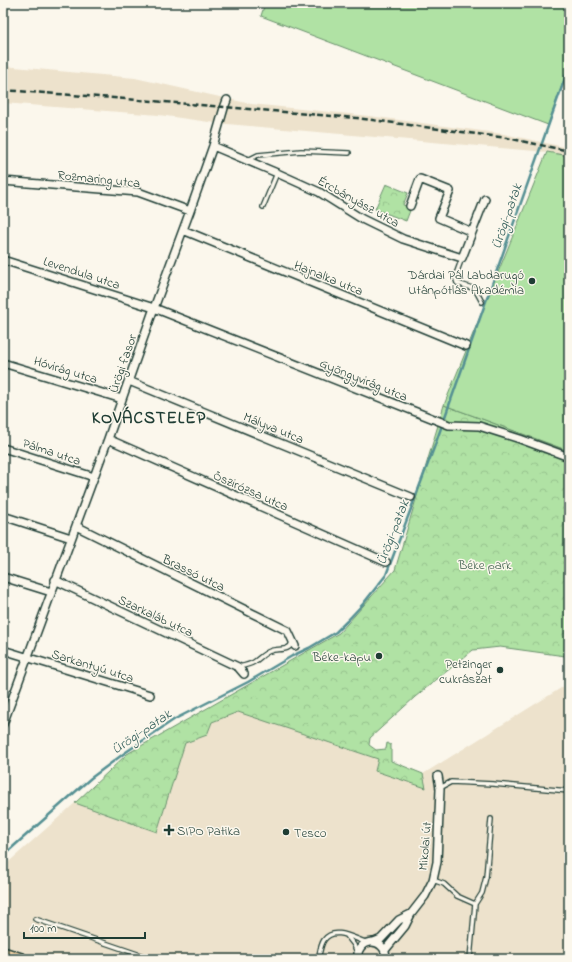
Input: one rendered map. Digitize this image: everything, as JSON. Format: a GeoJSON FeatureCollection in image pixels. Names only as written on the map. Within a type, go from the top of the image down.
{"type":"FeatureCollection","features":[{"type":"Feature","properties":{"kind":"main road"},"geometry":{"type":"LineString","coordinates":[[3,953],[21,959]]}},
{"type":"Feature","properties":{"kind":"street","name":"Ürögi fasor"},"geometry":{"type":"LineString","coordinates":[[3,724],[6,711],[28,658],[55,580],[108,440],[213,146],[227,100]]}},
{"type":"Feature","properties":{"kind":"street","name":"Ércbányász utca"},"geometry":{"type":"LineString","coordinates":[[213,146],[319,192],[362,219],[408,241],[462,258]]}},
{"type":"Feature","properties":{"kind":"street","name":"Ércbányász utca"},"geometry":{"type":"LineString","coordinates":[[410,206],[420,179],[450,191],[439,218],[472,232]]}},
{"type":"Feature","properties":{"kind":"street","name":"Rozmaring utca"},"geometry":{"type":"LineString","coordinates":[[3,181],[138,192],[190,211]]}},
{"type":"Feature","properties":{"kind":"street"},"geometry":{"type":"LineString","coordinates":[[462,258],[485,199]]}},
{"type":"Feature","properties":{"kind":"street","name":"Hajnalka utca"},"geometry":{"type":"LineString","coordinates":[[182,230],[466,346]]}},
{"type":"Feature","properties":{"kind":"street","name":"Levendula utca"},"geometry":{"type":"LineString","coordinates":[[3,260],[154,308]]}},
{"type":"Feature","properties":{"kind":"street","name":"Gyöngyvirág utca"},"geometry":{"type":"LineString","coordinates":[[154,308],[439,422],[449,425],[478,426],[520,439],[569,457]]}},
{"type":"Feature","properties":{"kind":"street","name":"Hóvirág utca"},"geometry":{"type":"LineString","coordinates":[[3,363],[122,399]]}},
{"type":"Feature","properties":{"kind":"street","name":"Mályva utca"},"geometry":{"type":"LineString","coordinates":[[129,380],[411,497]]}},
{"type":"Feature","properties":{"kind":"street","name":"Őszirózsa utca"},"geometry":{"type":"LineString","coordinates":[[108,440],[386,562]]}},
{"type":"Feature","properties":{"kind":"street","name":"Pálma utca"},"geometry":{"type":"LineString","coordinates":[[3,448],[94,477]]}},
{"type":"Feature","properties":{"kind":"street"},"geometry":{"type":"LineString","coordinates":[[3,516],[71,538]]}},
{"type":"Feature","properties":{"kind":"street","name":"Brassó utca"},"geometry":{"type":"LineString","coordinates":[[76,526],[288,631],[294,643]]}},
{"type":"Feature","properties":{"kind":"street"},"geometry":{"type":"LineString","coordinates":[[3,577],[51,592]]}},
{"type":"Feature","properties":{"kind":"street","name":"Szarkaláb utca"},"geometry":{"type":"LineString","coordinates":[[55,580],[238,667],[244,674]]}},
{"type":"Feature","properties":{"kind":"street","name":"Sarkantyú utca"},"geometry":{"type":"LineString","coordinates":[[3,650],[150,695]]}},
{"type":"Feature","properties":{"kind":"street","name":"Mikolai út"},"geometry":{"type":"LineString","coordinates":[[385,950],[405,926],[411,914],[425,896],[433,880],[437,862],[440,789],[438,776]]}},
{"type":"Feature","properties":{"kind":"street"},"geometry":{"type":"LineString","coordinates":[[357,957],[358,951],[361,947],[380,939],[400,920],[411,914]]}},
{"type":"Feature","properties":{"kind":"street"},"geometry":{"type":"LineString","coordinates":[[370,942],[382,946],[385,950],[386,959]]}},
{"type":"Feature","properties":{"kind":"lane"},"geometry":{"type":"LineString","coordinates":[[247,160],[258,155],[300,151],[349,153]]}},
{"type":"Feature","properties":{"kind":"lane"},"geometry":{"type":"LineString","coordinates":[[263,206],[277,173]]}},
{"type":"Feature","properties":{"kind":"lane"},"geometry":{"type":"LineString","coordinates":[[462,258],[455,277],[457,282],[475,289],[482,302]]}},
{"type":"Feature","properties":{"kind":"lane"},"geometry":{"type":"LineString","coordinates":[[238,667],[254,662],[268,651],[288,648],[294,643]]}},
{"type":"Feature","properties":{"kind":"lane"},"geometry":{"type":"LineString","coordinates":[[440,789],[451,782],[569,791]]}},
{"type":"Feature","properties":{"kind":"lane"},"geometry":{"type":"LineString","coordinates":[[470,959],[475,904],[482,893],[486,877],[491,819]]}},
{"type":"Feature","properties":{"kind":"lane"},"geometry":{"type":"LineString","coordinates":[[433,880],[444,884],[457,896],[475,904]]}},
{"type":"Feature","properties":{"kind":"lane"},"geometry":{"type":"LineString","coordinates":[[34,919],[152,959]]}},
{"type":"Feature","properties":{"kind":"lane"},"geometry":{"type":"LineString","coordinates":[[318,959],[324,939],[333,934],[339,933],[370,942]]}},
{"type":"Feature","properties":{"kind":"lane"},"geometry":{"type":"LineString","coordinates":[[346,935],[354,945],[357,957]]}},
{"type":"Feature","properties":{"kind":"shaded area"},"geometry":{"type":"Polygon","coordinates":[[[3,66],[135,78],[251,104],[369,116],[504,134],[569,148],[569,156],[547,152],[216,123],[159,115],[3,103],[3,66]]]}},
{"type":"Feature","properties":{"kind":"shaded area"},"geometry":{"type":"Polygon","coordinates":[[[569,683],[569,959],[3,959],[3,867],[75,803],[157,832],[185,743],[207,735],[212,722],[239,712],[378,759],[375,771],[426,787],[423,774],[569,683]]]}},
{"type":"Feature","properties":{"kind":"green space"},"geometry":{"type":"Polygon","coordinates":[[[265,3],[569,3],[569,65],[548,125],[261,16],[265,3]]]}},
{"type":"Feature","properties":{"kind":"green space","name":"Dárdai Pál Labdarugó Utánpótlás Akadémia"},"geometry":{"type":"Polygon","coordinates":[[[547,152],[569,156],[569,451],[444,405],[547,152]]]}},
{"type":"Feature","properties":{"kind":"green space"},"geometry":{"type":"Polygon","coordinates":[[[386,184],[408,193],[403,205],[411,208],[406,221],[375,209],[386,184]]]}},
{"type":"Feature","properties":{"kind":"green space","name":"Béke park"},"geometry":{"type":"Polygon","coordinates":[[[444,405],[569,451],[569,655],[565,656],[500,647],[473,650],[415,697],[370,738],[369,745],[376,750],[386,749],[387,743],[391,745],[391,761],[423,774],[426,788],[375,771],[378,759],[238,712],[212,722],[207,735],[185,743],[157,832],[75,803],[127,754],[339,633],[395,570],[444,405]]]}},
{"type":"Feature","properties":{"kind":"waterway","name":"Ürögi-patak"},"geometry":{"type":"LineString","coordinates":[[3,856],[91,778],[175,719],[248,682],[336,632],[363,604],[386,575],[435,445],[569,67]]}},
{"type":"Feature","properties":{"kind":"railway"},"geometry":{"type":"LineString","coordinates":[[3,90],[357,118],[507,138],[569,151]]}},
{"type":"Feature","properties":{"kind":"place","name":"Dárdai Pál Labdarugó Utánpótlás Akadémia"},"geometry":{"type":"Point","coordinates":[532,281]}},
{"type":"Feature","properties":{"kind":"place","name":"Béke-kapu"},"geometry":{"type":"Point","coordinates":[379,656]}},
{"type":"Feature","properties":{"kind":"place","name":"Petzinger cukrászat"},"geometry":{"type":"Point","coordinates":[500,670]}},
{"type":"Feature","properties":{"kind":"place","name":"SIPO Patika"},"geometry":{"type":"Point","coordinates":[169,830]}},
{"type":"Feature","properties":{"kind":"place","name":"Tesco"},"geometry":{"type":"Point","coordinates":[286,832]}},
{"type":"Feature","properties":{"kind":"district","name":"KOVÁCSTELEP"},"geometry":{"type":"Point","coordinates":[149,417]}}]}
